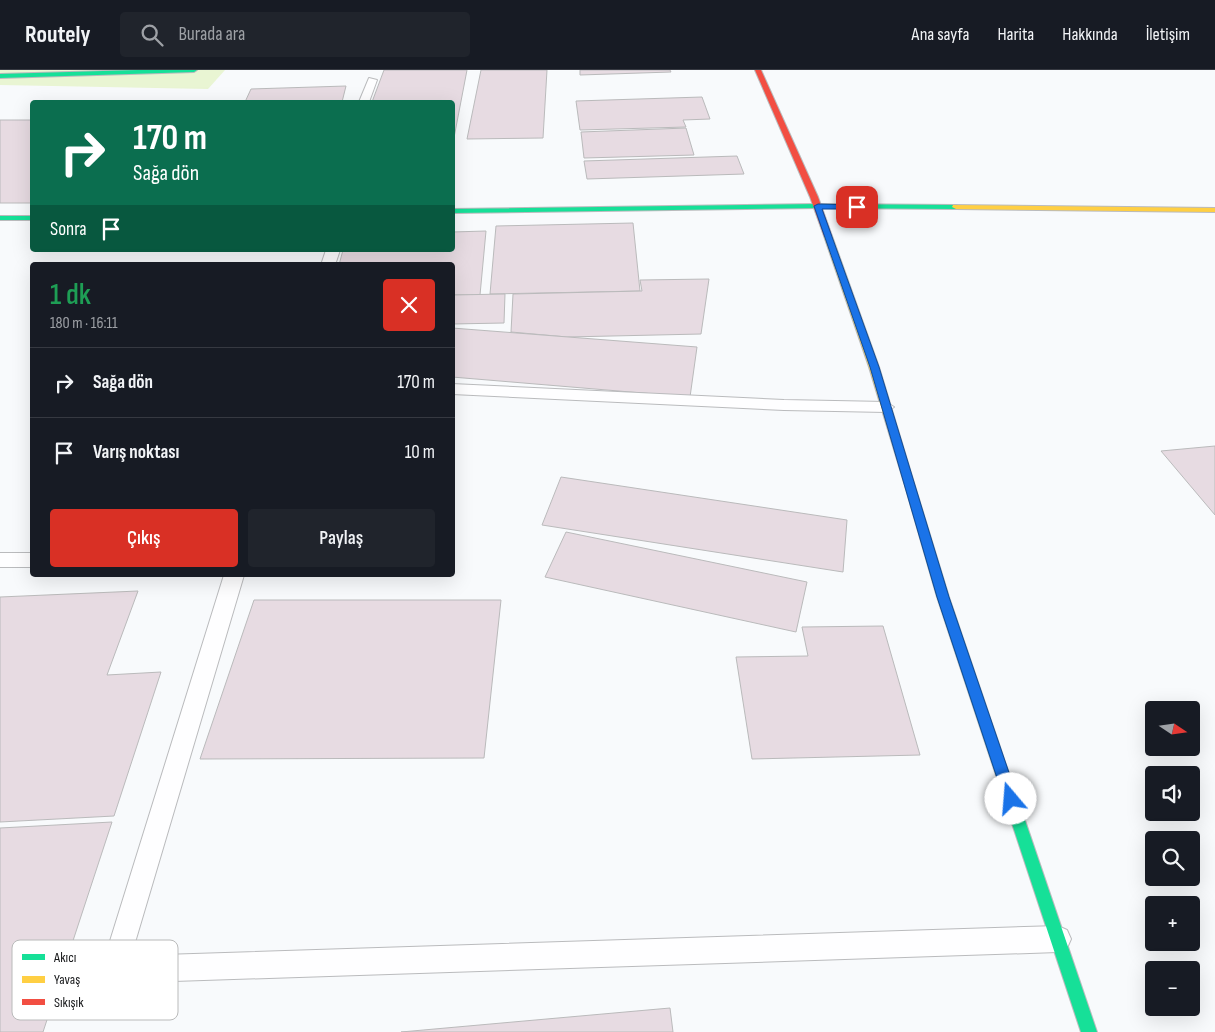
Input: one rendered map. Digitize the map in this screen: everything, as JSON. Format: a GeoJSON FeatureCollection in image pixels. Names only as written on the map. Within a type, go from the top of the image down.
{"type":"FeatureCollection","features":[{"type":"Feature","properties":{"kind":"street"},"geometry":{"type":"LineString","coordinates":[[0,76],[194,70]]}},
{"type":"Feature","properties":{"kind":"street"},"geometry":{"type":"LineString","coordinates":[[758,70],[818,206],[886,407],[943,597],[1089,1032]]}},
{"type":"Feature","properties":{"kind":"street"},"geometry":{"type":"LineString","coordinates":[[455,211],[818,206],[1215,210]]}},
{"type":"Feature","properties":{"kind":"street"},"geometry":{"type":"LineString","coordinates":[[0,218],[30,218]]}},
{"type":"Feature","properties":{"kind":"lane"},"geometry":{"type":"LineString","coordinates":[[365,100],[372,80]]}},
{"type":"Feature","properties":{"kind":"lane"},"geometry":{"type":"LineString","coordinates":[[455,389],[784,405],[886,407]]}},
{"type":"Feature","properties":{"kind":"lane"},"geometry":{"type":"LineString","coordinates":[[0,560],[30,560]]}},
{"type":"Feature","properties":{"kind":"lane"},"geometry":{"type":"LineString","coordinates":[[123,940],[233,577]]}},
{"type":"Feature","properties":{"kind":"lane"},"geometry":{"type":"LineString","coordinates":[[178,968],[1058,939]]}},
{"type":"Feature","properties":{"kind":"green space"},"geometry":{"type":"Polygon","coordinates":[[[0,70],[225,70],[208,89],[0,85],[0,70]]]}},
{"type":"Feature","properties":{"kind":"building"},"geometry":{"type":"Polygon","coordinates":[[[384,70],[467,70],[455,132],[455,100],[373,100],[384,70]]]}},
{"type":"Feature","properties":{"kind":"building"},"geometry":{"type":"Polygon","coordinates":[[[481,70],[547,70],[543,138],[467,139],[481,70]]]}},
{"type":"Feature","properties":{"kind":"building"},"geometry":{"type":"Polygon","coordinates":[[[580,70],[670,70],[671,72],[580,75],[580,70]]]}},
{"type":"Feature","properties":{"kind":"building"},"geometry":{"type":"Polygon","coordinates":[[[346,86],[342,100],[246,100],[251,89],[346,86]]]}},
{"type":"Feature","properties":{"kind":"building"},"geometry":{"type":"Polygon","coordinates":[[[702,97],[710,119],[683,120],[686,127],[580,130],[576,101],[702,97]]]}},
{"type":"Feature","properties":{"kind":"building"},"geometry":{"type":"Polygon","coordinates":[[[0,120],[30,120],[30,203],[0,203],[0,120]]]}},
{"type":"Feature","properties":{"kind":"building"},"geometry":{"type":"Polygon","coordinates":[[[686,128],[694,155],[584,158],[581,132],[686,128]]]}},
{"type":"Feature","properties":{"kind":"building"},"geometry":{"type":"Polygon","coordinates":[[[737,156],[744,174],[587,179],[584,161],[737,156]]]}},
{"type":"Feature","properties":{"kind":"building"},"geometry":{"type":"Polygon","coordinates":[[[633,223],[640,291],[490,294],[496,226],[633,223]]]}},
{"type":"Feature","properties":{"kind":"building"},"geometry":{"type":"Polygon","coordinates":[[[486,231],[480,295],[455,295],[455,262],[340,262],[342,252],[455,252],[455,232],[486,231]]]}},
{"type":"Feature","properties":{"kind":"building"},"geometry":{"type":"Polygon","coordinates":[[[709,279],[701,334],[567,337],[511,332],[513,294],[642,291],[640,280],[709,279]]]}},
{"type":"Feature","properties":{"kind":"building"},"geometry":{"type":"Polygon","coordinates":[[[505,294],[504,323],[455,324],[455,295],[505,294]]]}},
{"type":"Feature","properties":{"kind":"building"},"geometry":{"type":"Polygon","coordinates":[[[455,328],[697,347],[690,397],[455,377],[455,328]]]}},
{"type":"Feature","properties":{"kind":"building"},"geometry":{"type":"Polygon","coordinates":[[[1215,446],[1215,515],[1161,451],[1215,446]]]}},
{"type":"Feature","properties":{"kind":"building"},"geometry":{"type":"Polygon","coordinates":[[[561,477],[847,520],[843,572],[542,525],[561,477]]]}},
{"type":"Feature","properties":{"kind":"building"},"geometry":{"type":"Polygon","coordinates":[[[566,532],[807,582],[796,632],[545,577],[566,532]]]}},
{"type":"Feature","properties":{"kind":"building"},"geometry":{"type":"Polygon","coordinates":[[[138,591],[107,675],[161,672],[114,816],[0,822],[0,597],[138,591]]]}},
{"type":"Feature","properties":{"kind":"building"},"geometry":{"type":"Polygon","coordinates":[[[254,600],[501,600],[484,758],[200,759],[254,600]]]}},
{"type":"Feature","properties":{"kind":"building"},"geometry":{"type":"Polygon","coordinates":[[[883,626],[920,755],[752,759],[736,657],[808,656],[802,627],[883,626]]]}},
{"type":"Feature","properties":{"kind":"building"},"geometry":{"type":"Polygon","coordinates":[[[112,822],[73,940],[12,940],[12,1020],[47,1020],[43,1032],[0,1032],[0,828],[112,822]]]}},
{"type":"Feature","properties":{"kind":"building"},"geometry":{"type":"Polygon","coordinates":[[[670,1008],[673,1032],[401,1032],[670,1008]]]}},
{"type":"Feature","properties":{"kind":"traffic: fast"},"geometry":{"type":"LineString","coordinates":[[0,76],[194,70]]}},
{"type":"Feature","properties":{"kind":"traffic: fast"},"geometry":{"type":"LineString","coordinates":[[455,211],[818,206],[956,207]]}},
{"type":"Feature","properties":{"kind":"traffic: fast"},"geometry":{"type":"LineString","coordinates":[[0,218],[30,218]]}},
{"type":"Feature","properties":{"kind":"traffic: fast"},"geometry":{"type":"LineString","coordinates":[[910,486],[943,597],[1089,1032]]}},
{"type":"Feature","properties":{"kind":"traffic: slow"},"geometry":{"type":"LineString","coordinates":[[956,207],[1215,210]]}},
{"type":"Feature","properties":{"kind":"traffic: slow"},"geometry":{"type":"LineString","coordinates":[[828,236],[874,367],[910,486]]}},
{"type":"Feature","properties":{"kind":"traffic: jam"},"geometry":{"type":"LineString","coordinates":[[758,70],[814,197],[828,236]]}},
{"type":"Feature","properties":{"kind":"route"},"geometry":{"type":"LineString","coordinates":[[857,207],[818,206],[874,367],[943,597],[1011,799]]}}]}
